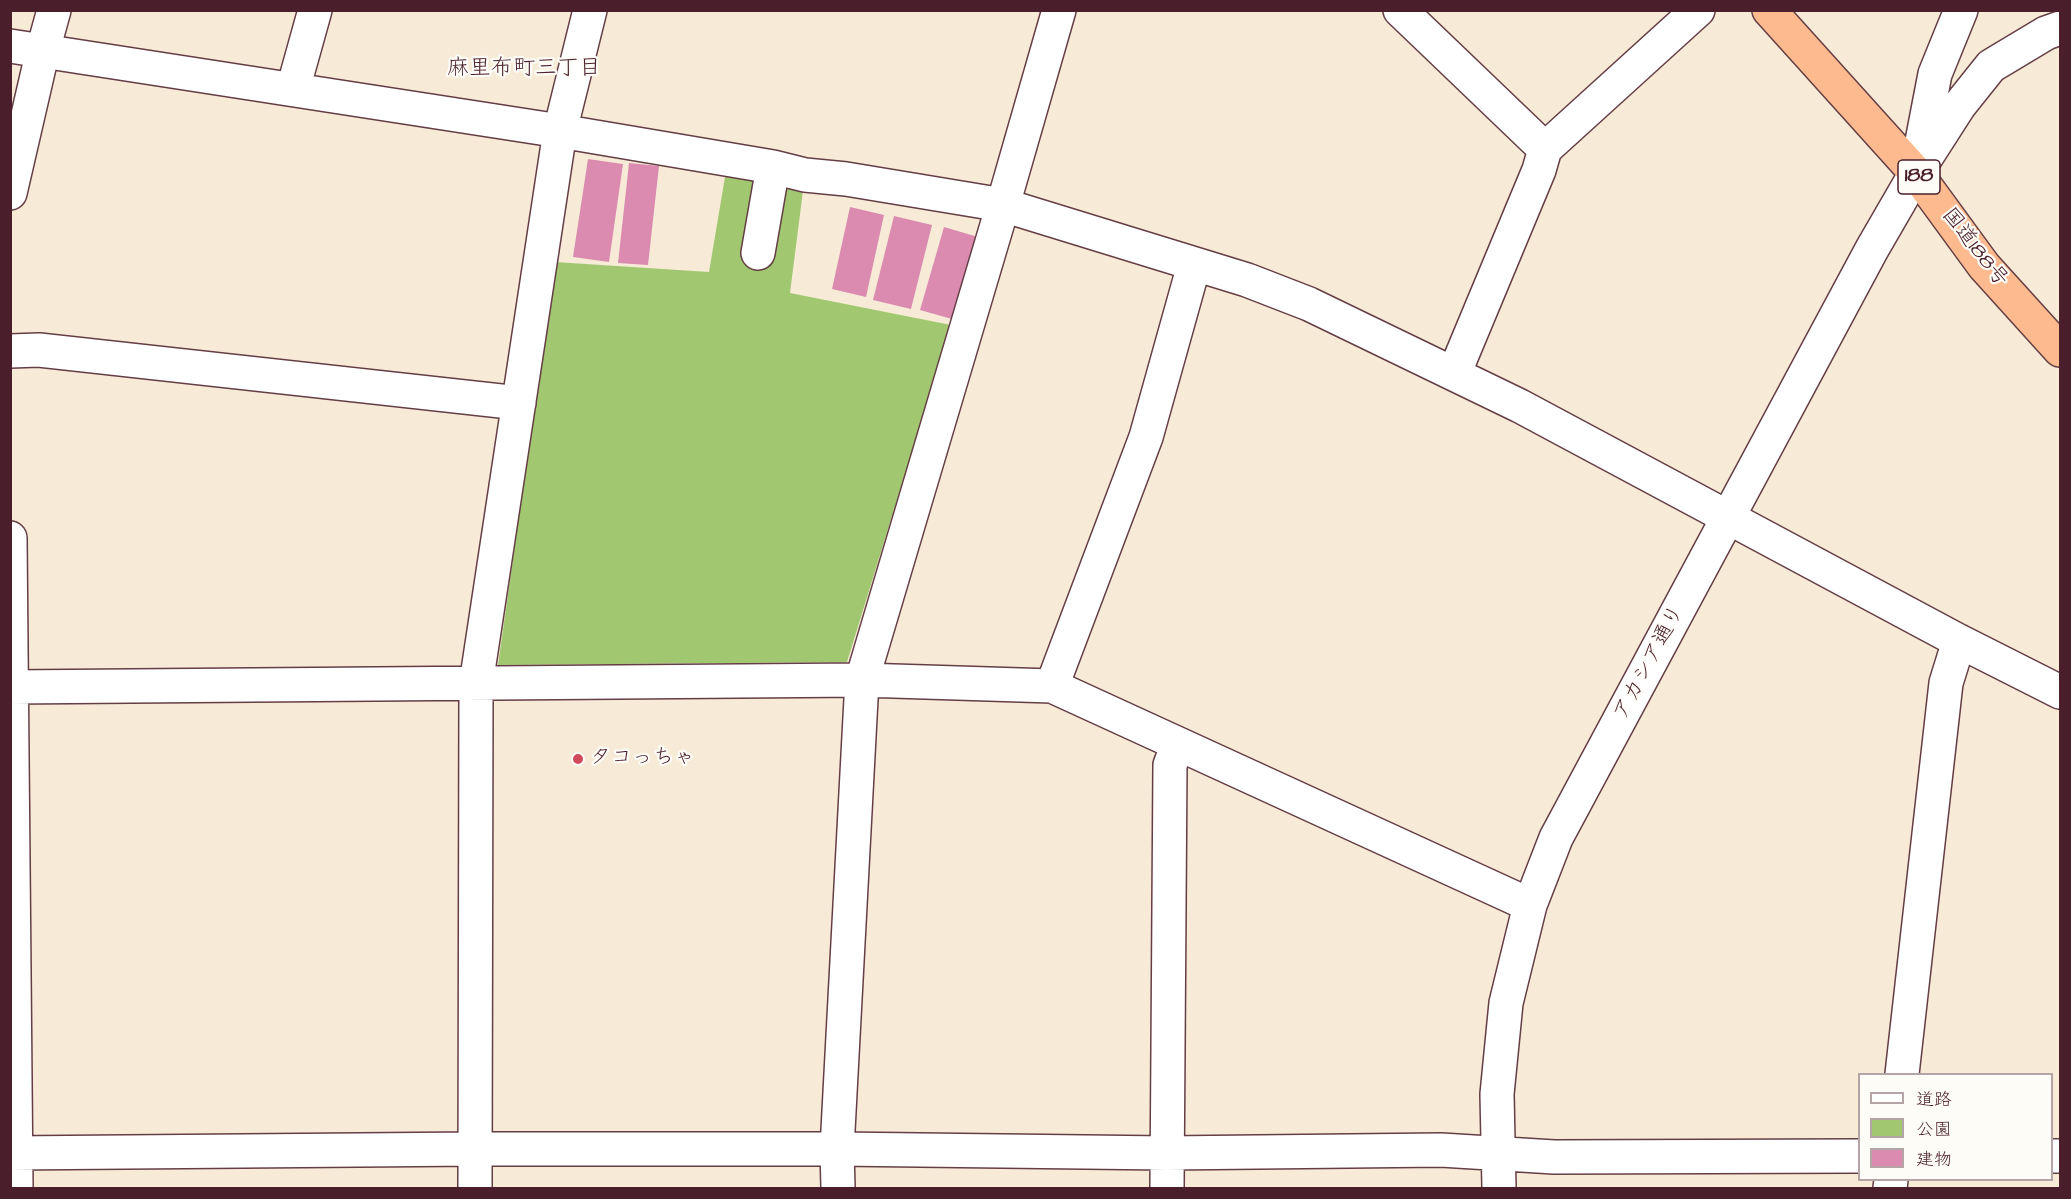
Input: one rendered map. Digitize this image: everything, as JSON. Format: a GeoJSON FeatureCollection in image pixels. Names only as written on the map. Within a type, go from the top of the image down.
{"type":"FeatureCollection","features":[{"type":"Feature","properties":{"kind":"highway","name":"国道188号"},"geometry":{"type":"LineString","coordinates":[[1769,10],[1916,173],[1984,266],[2061,350]]}},
{"type":"Feature","properties":{"kind":"street"},"geometry":{"type":"LineString","coordinates":[[10,193],[54,10]]}},
{"type":"Feature","properties":{"kind":"street"},"geometry":{"type":"LineString","coordinates":[[292,89],[315,10]]}},
{"type":"Feature","properties":{"kind":"street"},"geometry":{"type":"LineString","coordinates":[[475,1188],[476,684],[560,131],[590,10]]}},
{"type":"Feature","properties":{"kind":"street"},"geometry":{"type":"LineString","coordinates":[[838,1188],[837,1149],[862,680],[1059,10]]}},
{"type":"Feature","properties":{"kind":"street"},"geometry":{"type":"LineString","coordinates":[[1400,10],[1545,149]]}},
{"type":"Feature","properties":{"kind":"street"},"geometry":{"type":"LineString","coordinates":[[1454,374],[1539,170],[1545,149],[1698,10]]}},
{"type":"Feature","properties":{"kind":"street"},"geometry":{"type":"LineString","coordinates":[[1916,173],[1935,74],[1961,10]]}},
{"type":"Feature","properties":{"kind":"street","name":"アカシア通り"},"geometry":{"type":"LineString","coordinates":[[1499,1188],[1497,1094],[1506,1003],[1530,905],[1556,838],[1872,249],[1916,173],[1959,106],[1991,66],[2046,33],[2061,28]]}},
{"type":"Feature","properties":{"kind":"street"},"geometry":{"type":"LineString","coordinates":[[10,46],[560,131],[773,167],[805,175],[846,179],[1003,205],[1247,280],[1309,304],[1520,406],[1728,519],[2061,692]]}},
{"type":"Feature","properties":{"kind":"street"},"geometry":{"type":"LineString","coordinates":[[758,253],[773,167]]}},
{"type":"Feature","properties":{"kind":"street"},"geometry":{"type":"LineString","coordinates":[[1052,686],[1146,437],[1194,265]]}},
{"type":"Feature","properties":{"kind":"street"},"geometry":{"type":"LineString","coordinates":[[10,351],[39,350],[519,403]]}},
{"type":"Feature","properties":{"kind":"street"},"geometry":{"type":"LineString","coordinates":[[10,538],[13,1153],[16,1188]]}},
{"type":"Feature","properties":{"kind":"street"},"geometry":{"type":"LineString","coordinates":[[1902,1073],[1946,683],[1959,641]]}},
{"type":"Feature","properties":{"kind":"street"},"geometry":{"type":"LineString","coordinates":[[11,687],[862,680],[1052,686],[1530,905]]}},
{"type":"Feature","properties":{"kind":"street"},"geometry":{"type":"LineString","coordinates":[[1167,1188],[1170,765],[1178,744]]}},
{"type":"Feature","properties":{"kind":"street"},"geometry":{"type":"LineString","coordinates":[[13,1153],[837,1149],[1167,1153],[1441,1150],[1554,1157],[1858,1156]]}},
{"type":"Feature","properties":{"kind":"green space"},"geometry":{"type":"Polygon","coordinates":[[[728,159],[805,175],[790,293],[951,325],[847,662],[498,665],[555,262],[709,272],[728,159]]]}},
{"type":"Feature","properties":{"kind":"building"},"geometry":{"type":"Polygon","coordinates":[[[588,159],[623,164],[609,262],[573,257],[588,159]]]}},
{"type":"Feature","properties":{"kind":"building"},"geometry":{"type":"Polygon","coordinates":[[[629,163],[659,166],[648,265],[618,263],[629,163]]]}},
{"type":"Feature","properties":{"kind":"building"},"geometry":{"type":"Polygon","coordinates":[[[850,207],[884,215],[866,297],[832,289],[850,207]]]}},
{"type":"Feature","properties":{"kind":"building"},"geometry":{"type":"Polygon","coordinates":[[[894,216],[932,225],[911,309],[873,300],[894,216]]]}},
{"type":"Feature","properties":{"kind":"building"},"geometry":{"type":"Polygon","coordinates":[[[944,227],[978,237],[952,319],[920,310],[944,227]]]}},
{"type":"Feature","properties":{"kind":"place","name":"タコっちゃ"},"geometry":{"type":"Point","coordinates":[578,759]}},
{"type":"Feature","properties":{"kind":"district","name":"麻里布町三丁目"},"geometry":{"type":"Point","coordinates":[524,69]}}]}
